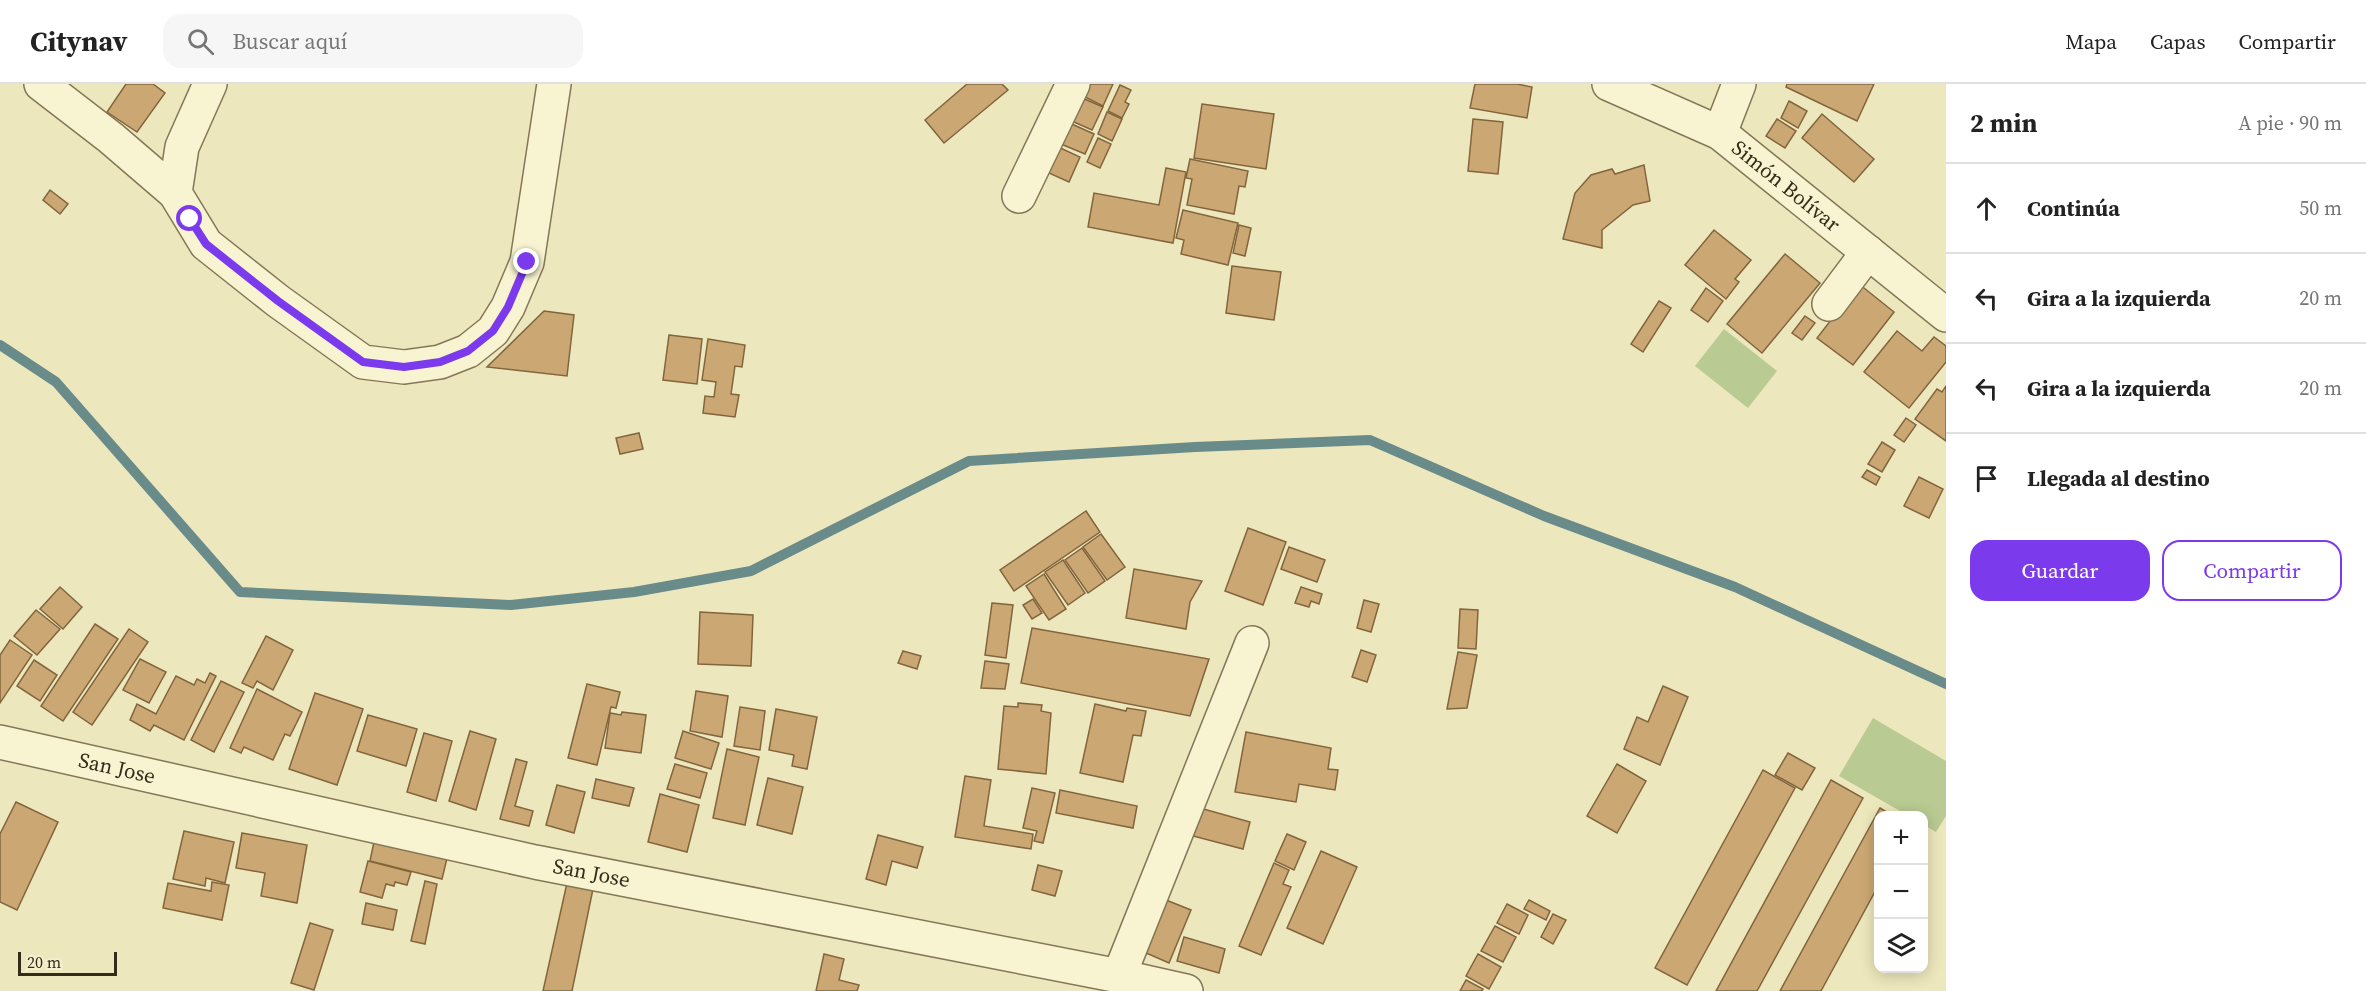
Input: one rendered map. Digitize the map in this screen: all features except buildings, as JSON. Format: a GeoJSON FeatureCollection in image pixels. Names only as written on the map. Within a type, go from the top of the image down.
{"type":"FeatureCollection","features":[{"type":"Feature","properties":{"kind":"street"},"geometry":{"type":"LineString","coordinates":[[41,84],[111,138],[175,193],[206,244],[278,301],[363,362],[404,367],[440,362],[468,351],[493,331],[508,307],[527,262],[554,84]]}},
{"type":"Feature","properties":{"kind":"street"},"geometry":{"type":"LineString","coordinates":[[175,193],[182,147],[210,84]]}},
{"type":"Feature","properties":{"kind":"street"},"geometry":{"type":"LineString","coordinates":[[1019,196],[1073,84]]}},
{"type":"Feature","properties":{"kind":"street","name":"Simón Bolívar"},"geometry":{"type":"LineString","coordinates":[[1609,84],[1720,133],[1946,315]]}},
{"type":"Feature","properties":{"kind":"street"},"geometry":{"type":"LineString","coordinates":[[1720,133],[1738,84]]}},
{"type":"Feature","properties":{"kind":"street"},"geometry":{"type":"LineString","coordinates":[[1829,304],[1868,252]]}},
{"type":"Feature","properties":{"kind":"street"},"geometry":{"type":"LineString","coordinates":[[1119,976],[1252,643]]}},
{"type":"Feature","properties":{"kind":"street","name":"San Jose"},"geometry":{"type":"LineString","coordinates":[[0,742],[535,862],[1186,991]]}},
{"type":"Feature","properties":{"kind":"green space"},"geometry":{"type":"Polygon","coordinates":[[[1724,329],[1777,371],[1748,408],[1695,366],[1724,329]]]}},
{"type":"Feature","properties":{"kind":"green space"},"geometry":{"type":"Polygon","coordinates":[[[1873,718],[1946,761],[1946,816],[1936,832],[1928,827],[1928,811],[1900,811],[1839,776],[1873,718]]]}},
{"type":"Feature","properties":{"kind":"waterway"},"geometry":{"type":"LineString","coordinates":[[0,345],[56,382],[240,592],[511,605],[634,592],[751,571],[969,461],[1195,447],[1370,440],[1544,516],[1735,587],[1946,684]]}},
{"type":"Feature","properties":{"kind":"route"},"geometry":{"type":"LineString","coordinates":[[190,219],[206,244],[278,301],[363,362],[404,367],[440,362],[468,351],[493,331],[508,307],[527,262]]}}]}
